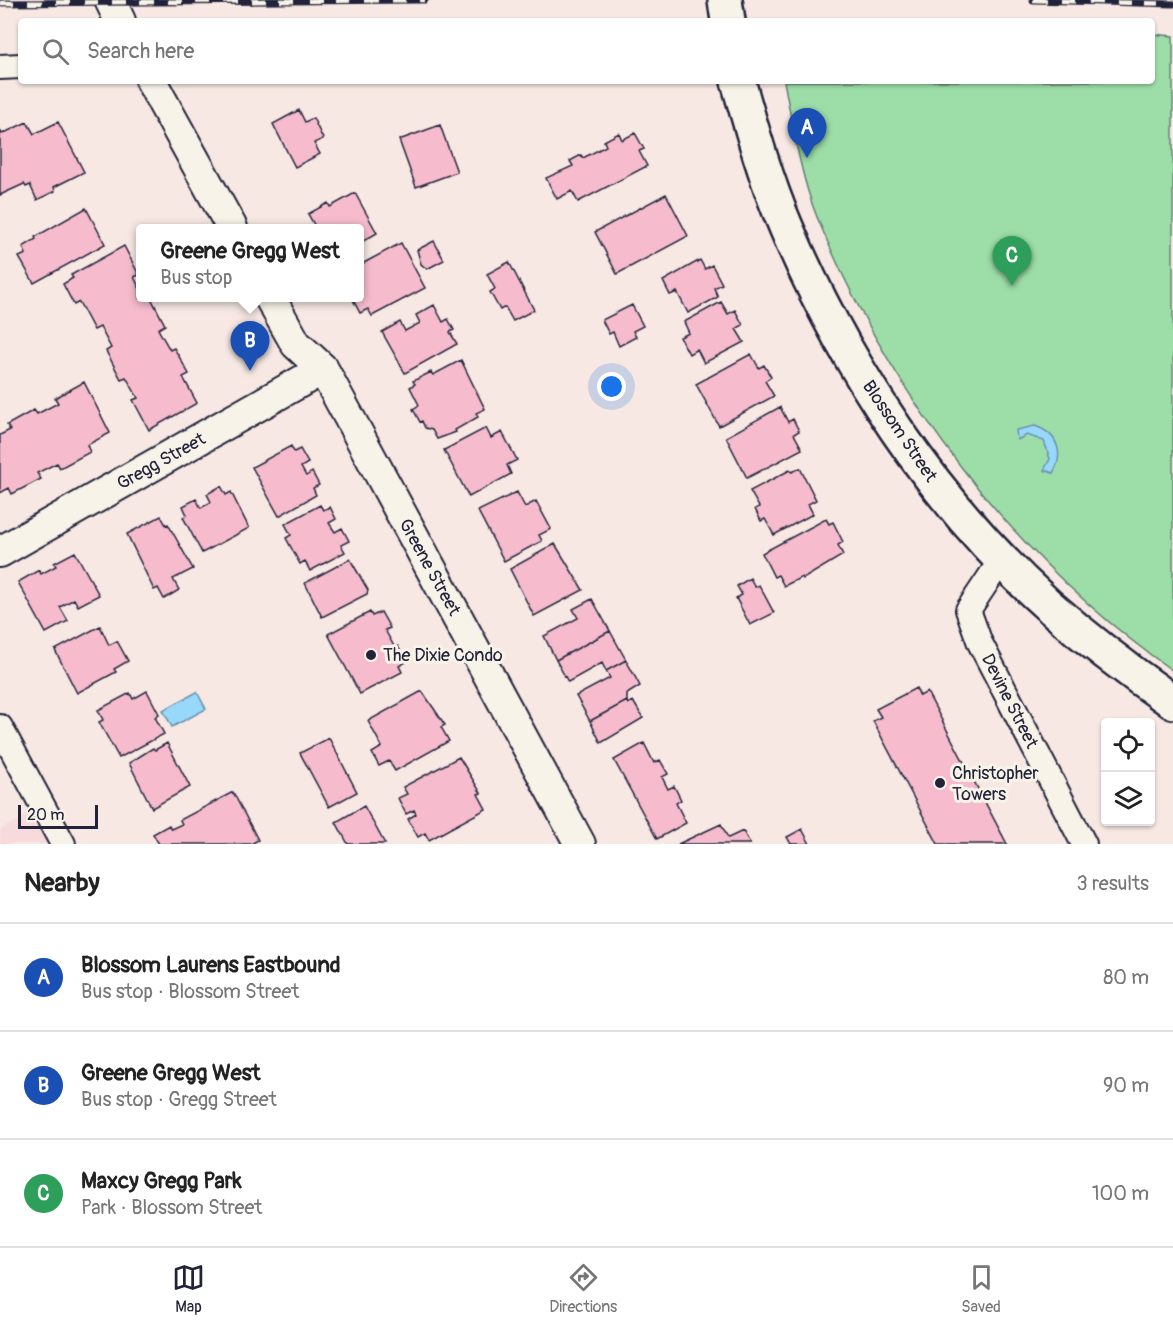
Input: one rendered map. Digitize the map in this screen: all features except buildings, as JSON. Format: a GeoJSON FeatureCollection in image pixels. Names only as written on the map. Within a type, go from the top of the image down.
{"type":"FeatureCollection","features":[{"type":"Feature","properties":{"kind":"main road"},"geometry":{"type":"LineString","coordinates":[[725,0],[728,18]]}},
{"type":"Feature","properties":{"kind":"main road","name":"Blossom Street"},"geometry":{"type":"LineString","coordinates":[[739,84],[756,142],[786,227],[859,370],[882,408],[946,496],[1002,560],[1048,604],[1113,659],[1173,702]]}},
{"type":"Feature","properties":{"kind":"street"},"geometry":{"type":"LineString","coordinates":[[110,0],[119,18]]}},
{"type":"Feature","properties":{"kind":"street"},"geometry":{"type":"LineString","coordinates":[[0,67],[18,66]]}},
{"type":"Feature","properties":{"kind":"street"},"geometry":{"type":"LineString","coordinates":[[153,84],[230,224]]}},
{"type":"Feature","properties":{"kind":"street","name":"Greene Street"},"geometry":{"type":"LineString","coordinates":[[273,302],[296,344],[323,369],[580,844]]}},
{"type":"Feature","properties":{"kind":"street","name":"Gregg Street"},"geometry":{"type":"LineString","coordinates":[[0,552],[323,369]]}},
{"type":"Feature","properties":{"kind":"street","name":"Devine Street"},"geometry":{"type":"LineString","coordinates":[[1002,560],[968,610],[980,643],[1084,844]]}},
{"type":"Feature","properties":{"kind":"street"},"geometry":{"type":"LineString","coordinates":[[0,727],[63,844]]}},
{"type":"Feature","properties":{"kind":"shaded area"},"geometry":{"type":"Polygon","coordinates":[[[46,805],[66,844],[0,844],[0,830],[46,805]]]}},
{"type":"Feature","properties":{"kind":"green space"},"geometry":{"type":"Polygon","coordinates":[[[1155,34],[1173,36],[1173,671],[1115,627],[1061,578],[1010,526],[963,469],[920,410],[881,348],[847,283],[817,217],[811,202],[785,84],[1155,84],[1155,34]]]}},
{"type":"Feature","properties":{"kind":"water"},"geometry":{"type":"Polygon","coordinates":[[[1035,426],[1049,433],[1057,445],[1057,466],[1053,473],[1044,470],[1050,459],[1044,441],[1027,435],[1017,440],[1016,430],[1035,426]]]}},
{"type":"Feature","properties":{"kind":"water"},"geometry":{"type":"Polygon","coordinates":[[[197,692],[206,709],[172,727],[163,710],[197,692]]]}},
{"type":"Feature","properties":{"kind":"railway"},"geometry":{"type":"LineString","coordinates":[[0,3],[425,0]]}},
{"type":"Feature","properties":{"kind":"railway"},"geometry":{"type":"LineString","coordinates":[[1033,0],[1173,4]]}},
{"type":"Feature","properties":{"kind":"place","name":"Blossom Laurens Eastbound"},"geometry":{"type":"Point","coordinates":[807,158]}},
{"type":"Feature","properties":{"kind":"place","name":"Maxcy Gregg Park"},"geometry":{"type":"Point","coordinates":[1012,286]}},
{"type":"Feature","properties":{"kind":"place","name":"Greene Gregg West"},"geometry":{"type":"Point","coordinates":[250,371]}},
{"type":"Feature","properties":{"kind":"place","name":"The Dixie Condo"},"geometry":{"type":"Point","coordinates":[371,655]}},
{"type":"Feature","properties":{"kind":"place","name":"Christopher Towers"},"geometry":{"type":"Point","coordinates":[940,783]}}]}
